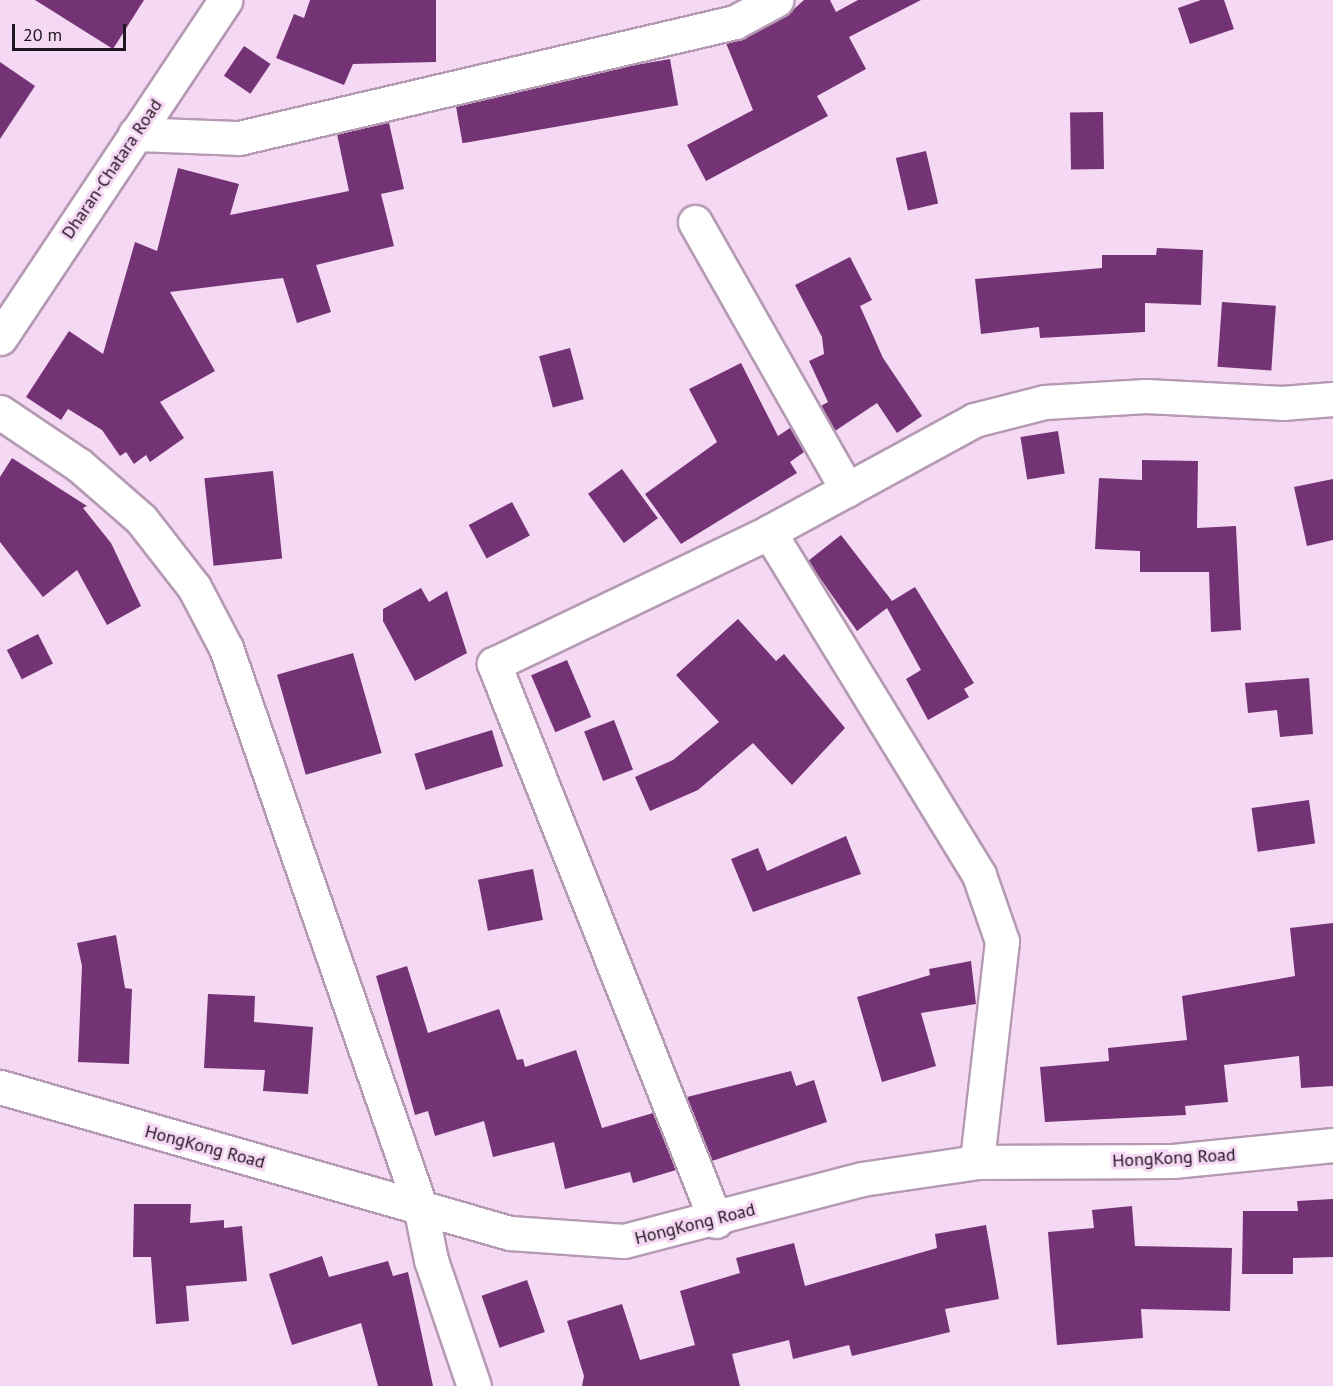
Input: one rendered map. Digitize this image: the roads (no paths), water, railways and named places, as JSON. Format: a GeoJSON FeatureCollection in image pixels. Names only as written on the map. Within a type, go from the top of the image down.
{"type":"FeatureCollection","features":[{"type":"Feature","properties":{"kind":"street","name":"Dharan-Chatara Road"},"geometry":{"type":"LineString","coordinates":[[0,338],[225,0]]}},
{"type":"Feature","properties":{"kind":"street"},"geometry":{"type":"LineString","coordinates":[[135,134],[239,138],[735,22],[776,0]]}},
{"type":"Feature","properties":{"kind":"street"},"geometry":{"type":"LineString","coordinates":[[695,222],[847,490]]}},
{"type":"Feature","properties":{"kind":"street"},"geometry":{"type":"LineString","coordinates":[[716,1221],[494,664],[769,532],[974,420],[1046,402],[1146,396],[1282,403],[1333,399]]}},
{"type":"Feature","properties":{"kind":"street"},"geometry":{"type":"LineString","coordinates":[[0,412],[79,465],[141,519],[205,608],[226,648],[420,1206],[431,1260],[474,1386]]}},
{"type":"Feature","properties":{"kind":"street"},"geometry":{"type":"LineString","coordinates":[[769,532],[979,875],[1002,941],[977,1162]]}},
{"type":"Feature","properties":{"kind":"street","name":"HongKong Road"},"geometry":{"type":"LineString","coordinates":[[0,1087],[510,1233],[624,1241],[716,1221],[862,1179],[977,1162],[1173,1161],[1333,1145]]}}]}
